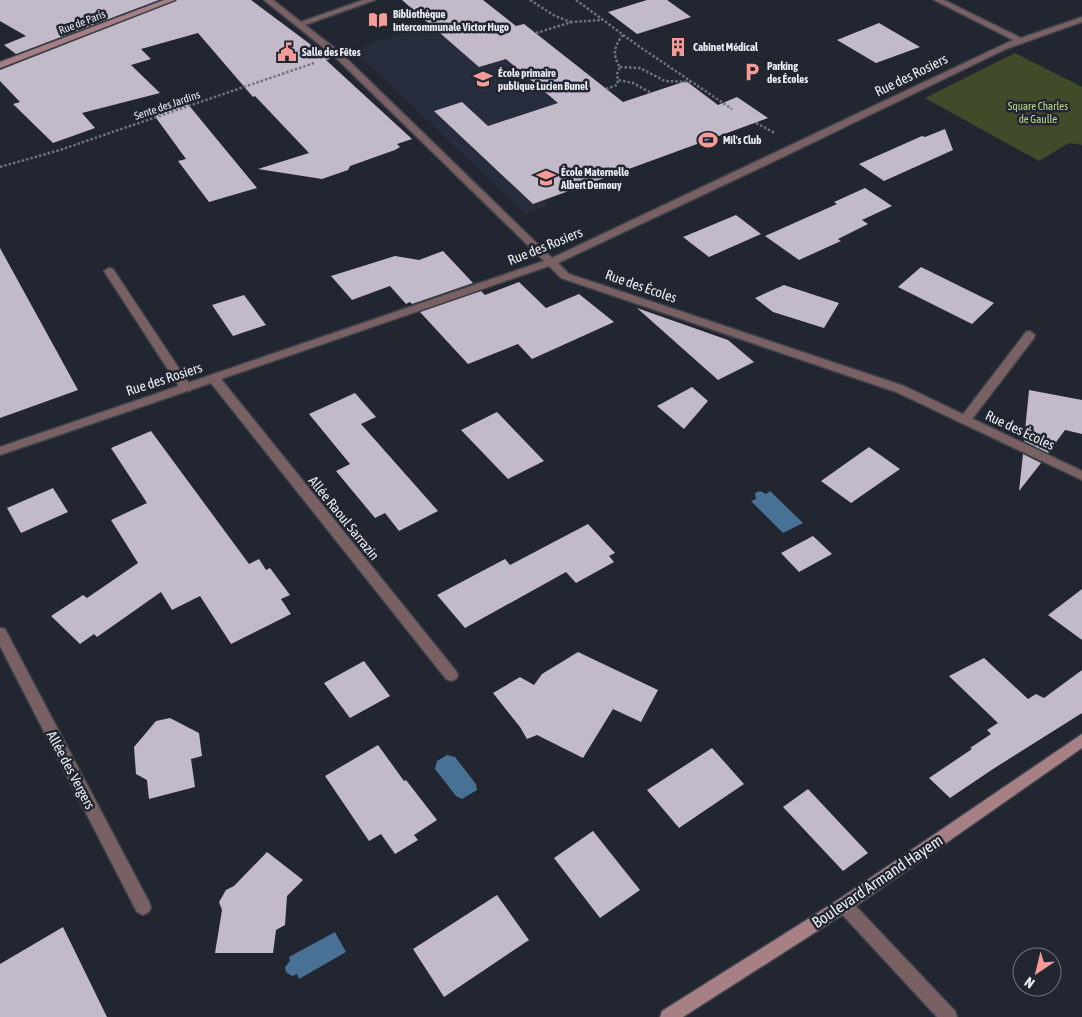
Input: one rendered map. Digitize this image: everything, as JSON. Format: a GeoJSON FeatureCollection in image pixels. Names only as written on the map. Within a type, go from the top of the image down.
{"type":"FeatureCollection","features":[{"type":"Feature","properties":{"kind":"main road","name":"Rue de Paris"},"geometry":{"type":"LineString","coordinates":[[0,65],[171,0]]}},
{"type":"Feature","properties":{"kind":"main road","name":"Boulevard Armand Hayem"},"geometry":{"type":"LineString","coordinates":[[668,1017],[844,905],[1082,740]]}},
{"type":"Feature","properties":{"kind":"street","name":"Rue des Écoles"},"geometry":{"type":"LineString","coordinates":[[268,0],[338,55],[565,276],[900,389],[1082,476]]}},
{"type":"Feature","properties":{"kind":"street"},"geometry":{"type":"LineString","coordinates":[[299,24],[372,0]]}},
{"type":"Feature","properties":{"kind":"street"},"geometry":{"type":"LineString","coordinates":[[938,0],[1021,41]]}},
{"type":"Feature","properties":{"kind":"street","name":"Rue des Rosiers"},"geometry":{"type":"LineString","coordinates":[[0,451],[551,262],[793,149],[1002,47],[1082,19]]}},
{"type":"Feature","properties":{"kind":"street"},"geometry":{"type":"LineString","coordinates":[[109,271],[186,388]]}},
{"type":"Feature","properties":{"kind":"street"},"geometry":{"type":"LineString","coordinates":[[965,420],[1030,335]]}},
{"type":"Feature","properties":{"kind":"street","name":"Allée Raoul Sarrazin"},"geometry":{"type":"LineString","coordinates":[[214,379],[451,675]]}},
{"type":"Feature","properties":{"kind":"street","name":"Allée des Vergers"},"geometry":{"type":"LineString","coordinates":[[0,633],[143,907]]}},
{"type":"Feature","properties":{"kind":"street"},"geometry":{"type":"LineString","coordinates":[[844,905],[949,1017]]}},
{"type":"Feature","properties":{"kind":"path"},"geometry":{"type":"LineString","coordinates":[[530,0],[555,16],[572,22]]}},
{"type":"Feature","properties":{"kind":"path"},"geometry":{"type":"LineString","coordinates":[[576,0],[623,35],[732,108]]}},
{"type":"Feature","properties":{"kind":"path"},"geometry":{"type":"LineString","coordinates":[[536,33],[572,22],[603,20]]}},
{"type":"Feature","properties":{"kind":"path"},"geometry":{"type":"LineString","coordinates":[[620,67],[615,60],[614,50],[623,35]]}},
{"type":"Feature","properties":{"kind":"path","name":"Sente des Jardins"},"geometry":{"type":"LineString","coordinates":[[0,167],[60,150],[338,55]]}},
{"type":"Feature","properties":{"kind":"path"},"geometry":{"type":"LineString","coordinates":[[606,89],[617,85],[617,74],[620,67]]}},
{"type":"Feature","properties":{"kind":"path"},"geometry":{"type":"LineString","coordinates":[[620,67],[640,68],[665,81],[693,82]]}},
{"type":"Feature","properties":{"kind":"path"},"geometry":{"type":"LineString","coordinates":[[618,80],[633,83],[651,93]]}},
{"type":"Feature","properties":{"kind":"shaded area","name":"École primaire publique Lucien Bunel"},"geometry":{"type":"Polygon","coordinates":[[[486,2],[516,26],[524,24],[547,42],[540,44],[673,153],[544,200],[549,205],[525,214],[372,67],[349,52],[486,2]]]}},
{"type":"Feature","properties":{"kind":"green space","name":"Square Charles de Gaulle"},"geometry":{"type":"Polygon","coordinates":[[[1015,53],[1082,87],[1082,145],[1069,143],[1039,161],[925,98],[1015,53]]]}},
{"type":"Feature","properties":{"kind":"water"},"geometry":{"type":"Polygon","coordinates":[[[760,491],[766,494],[770,491],[803,523],[783,533],[751,501],[756,499],[755,493],[760,491]]]}},
{"type":"Feature","properties":{"kind":"water"},"geometry":{"type":"Polygon","coordinates":[[[447,755],[455,757],[476,784],[477,790],[462,799],[456,796],[435,769],[437,761],[447,755]]]}},
{"type":"Feature","properties":{"kind":"water"},"geometry":{"type":"Polygon","coordinates":[[[335,932],[346,952],[299,979],[297,974],[292,976],[286,972],[285,967],[290,961],[289,957],[335,932]]]}},
{"type":"Feature","properties":{"kind":"building"},"geometry":{"type":"Polygon","coordinates":[[[0,0],[159,0],[16,54],[4,45],[26,36],[0,21],[0,0]]]}},
{"type":"Feature","properties":{"kind":"building"},"geometry":{"type":"Polygon","coordinates":[[[177,0],[251,0],[330,59],[326,60],[412,139],[397,144],[400,147],[395,150],[350,166],[348,170],[322,179],[258,169],[309,153],[255,96],[253,97],[198,33],[141,49],[151,59],[131,65],[160,93],[82,113],[95,128],[53,143],[13,104],[20,102],[0,81],[0,70],[177,0]]]}},
{"type":"Feature","properties":{"kind":"building"},"geometry":{"type":"Polygon","coordinates":[[[402,0],[483,0],[516,26],[524,24],[623,102],[686,81],[718,105],[737,97],[768,118],[533,204],[434,111],[462,102],[488,126],[558,103],[506,59],[479,67],[402,0]]]}},
{"type":"Feature","properties":{"kind":"building"},"geometry":{"type":"Polygon","coordinates":[[[647,0],[667,0],[691,17],[637,34],[608,12],[647,0]]]}},
{"type":"Feature","properties":{"kind":"building"},"geometry":{"type":"Polygon","coordinates":[[[879,23],[920,47],[876,63],[837,40],[879,23]]]}},
{"type":"Feature","properties":{"kind":"building"},"geometry":{"type":"Polygon","coordinates":[[[187,103],[257,188],[209,202],[178,161],[186,159],[154,115],[187,103]]]}},
{"type":"Feature","properties":{"kind":"building"},"geometry":{"type":"Polygon","coordinates":[[[945,129],[953,150],[884,181],[859,164],[922,136],[925,137],[945,129]]]}},
{"type":"Feature","properties":{"kind":"building"},"geometry":{"type":"Polygon","coordinates":[[[865,188],[892,206],[862,220],[868,224],[838,239],[841,241],[799,260],[765,236],[837,204],[834,202],[865,188]]]}},
{"type":"Feature","properties":{"kind":"building"},"geometry":{"type":"Polygon","coordinates":[[[736,215],[761,234],[709,257],[683,237],[736,215]]]}},
{"type":"Feature","properties":{"kind":"building"},"geometry":{"type":"Polygon","coordinates":[[[0,248],[78,390],[0,418],[0,248]]]}},
{"type":"Feature","properties":{"kind":"building"},"geometry":{"type":"Polygon","coordinates":[[[443,251],[473,283],[412,304],[410,302],[406,304],[390,286],[352,300],[331,276],[395,256],[419,260],[443,251]]]}},
{"type":"Feature","properties":{"kind":"building"},"geometry":{"type":"Polygon","coordinates":[[[921,267],[994,303],[972,324],[898,287],[921,267]]]}},
{"type":"Feature","properties":{"kind":"building"},"geometry":{"type":"Polygon","coordinates":[[[519,282],[546,308],[579,294],[614,322],[532,359],[518,344],[468,364],[420,312],[481,291],[485,295],[519,282]]]}},
{"type":"Feature","properties":{"kind":"building"},"geometry":{"type":"Polygon","coordinates":[[[784,285],[839,303],[824,328],[773,312],[755,298],[784,285]]]}},
{"type":"Feature","properties":{"kind":"building"},"geometry":{"type":"Polygon","coordinates":[[[244,295],[266,325],[233,336],[212,305],[244,295]]]}},
{"type":"Feature","properties":{"kind":"building"},"geometry":{"type":"Polygon","coordinates":[[[637,308],[728,340],[754,362],[718,380],[637,308]]]}},
{"type":"Feature","properties":{"kind":"building"},"geometry":{"type":"Polygon","coordinates":[[[692,387],[708,401],[684,429],[657,406],[692,387]]]}},
{"type":"Feature","properties":{"kind":"building"},"geometry":{"type":"Polygon","coordinates":[[[1029,390],[1082,400],[1082,434],[1065,430],[1048,453],[1024,441],[1029,390]]]}},
{"type":"Feature","properties":{"kind":"building"},"geometry":{"type":"Polygon","coordinates":[[[355,393],[376,417],[361,424],[438,511],[399,531],[385,513],[375,518],[336,471],[350,464],[309,414],[355,393]]]}},
{"type":"Feature","properties":{"kind":"building"},"geometry":{"type":"Polygon","coordinates":[[[497,412],[544,461],[508,479],[461,430],[497,412]]]}},
{"type":"Feature","properties":{"kind":"building"},"geometry":{"type":"Polygon","coordinates":[[[151,431],[249,564],[259,559],[266,570],[270,568],[290,595],[281,599],[291,614],[231,644],[200,596],[172,610],[161,592],[97,637],[94,634],[80,644],[51,616],[83,595],[87,598],[138,563],[111,520],[147,503],[111,448],[151,431]]]}},
{"type":"Feature","properties":{"kind":"building"},"geometry":{"type":"Polygon","coordinates":[[[869,447],[900,469],[851,503],[821,481],[869,447]]]}},
{"type":"Feature","properties":{"kind":"building"},"geometry":{"type":"Polygon","coordinates":[[[1023,454],[1041,463],[1019,491],[1023,454]]]}},
{"type":"Feature","properties":{"kind":"building"},"geometry":{"type":"Polygon","coordinates":[[[53,488],[68,512],[21,533],[7,508],[53,488]]]}},
{"type":"Feature","properties":{"kind":"building"},"geometry":{"type":"Polygon","coordinates":[[[588,524],[615,553],[609,556],[614,562],[576,583],[566,572],[465,628],[437,595],[505,559],[510,565],[588,524]]]}},
{"type":"Feature","properties":{"kind":"building"},"geometry":{"type":"Polygon","coordinates":[[[813,536],[832,554],[799,572],[781,553],[813,536]]]}},
{"type":"Feature","properties":{"kind":"building"},"geometry":{"type":"Polygon","coordinates":[[[1082,589],[1082,640],[1048,615],[1082,589]]]}},
{"type":"Feature","properties":{"kind":"building"},"geometry":{"type":"Polygon","coordinates":[[[578,652],[658,690],[641,722],[613,709],[583,758],[537,735],[527,739],[520,727],[493,693],[520,677],[534,685],[542,674],[578,652]]]}},
{"type":"Feature","properties":{"kind":"building"},"geometry":{"type":"Polygon","coordinates":[[[984,658],[1028,699],[1036,694],[1044,698],[1082,670],[1082,713],[950,798],[929,778],[991,734],[987,730],[998,723],[949,676],[984,658]]]}},
{"type":"Feature","properties":{"kind":"building"},"geometry":{"type":"Polygon","coordinates":[[[364,661],[390,696],[350,718],[324,683],[364,661]]]}},
{"type":"Feature","properties":{"kind":"building"},"geometry":{"type":"Polygon","coordinates":[[[170,718],[199,733],[202,756],[191,759],[195,787],[149,799],[147,780],[136,774],[134,747],[156,721],[170,718]]]}},
{"type":"Feature","properties":{"kind":"building"},"geometry":{"type":"Polygon","coordinates":[[[378,745],[404,781],[406,780],[437,820],[414,835],[418,840],[395,854],[381,834],[369,841],[325,776],[378,745]]]}},
{"type":"Feature","properties":{"kind":"building"},"geometry":{"type":"Polygon","coordinates":[[[712,748],[744,784],[679,828],[647,790],[712,748]]]}},
{"type":"Feature","properties":{"kind":"building"},"geometry":{"type":"Polygon","coordinates":[[[808,789],[868,853],[843,871],[783,807],[808,789]]]}},
{"type":"Feature","properties":{"kind":"building"},"geometry":{"type":"Polygon","coordinates":[[[593,831],[640,890],[600,918],[554,858],[593,831]]]}},
{"type":"Feature","properties":{"kind":"building"},"geometry":{"type":"Polygon","coordinates":[[[267,852],[303,880],[287,896],[285,925],[276,930],[273,953],[215,953],[222,910],[219,902],[226,890],[234,886],[267,852]]]}},
{"type":"Feature","properties":{"kind":"building"},"geometry":{"type":"Polygon","coordinates":[[[497,895],[529,940],[444,997],[413,949],[497,895]]]}},
{"type":"Feature","properties":{"kind":"building"},"geometry":{"type":"Polygon","coordinates":[[[63,927],[107,1017],[0,1017],[0,964],[63,927]]]}},
{"type":"Feature","properties":{"kind":"place","name":"Bibliothèque Intercommunale Victor Hugo"},"geometry":{"type":"Point","coordinates":[378,20]}},
{"type":"Feature","properties":{"kind":"place","name":"Cabinet Médical"},"geometry":{"type":"Point","coordinates":[678,47]}},
{"type":"Feature","properties":{"kind":"place","name":"Salle des Fêtes"},"geometry":{"type":"Point","coordinates":[287,52]}},
{"type":"Feature","properties":{"kind":"place","name":"Parking des Écoles"},"geometry":{"type":"Point","coordinates":[752,72]}},
{"type":"Feature","properties":{"kind":"place","name":"École primaire publique Lucien Bunel"},"geometry":{"type":"Point","coordinates":[483,79]}},
{"type":"Feature","properties":{"kind":"place","name":"Mil's Club"},"geometry":{"type":"Point","coordinates":[708,140]}},
{"type":"Feature","properties":{"kind":"place","name":"École Maternelle Albert Demouy"},"geometry":{"type":"Point","coordinates":[546,178]}}]}
